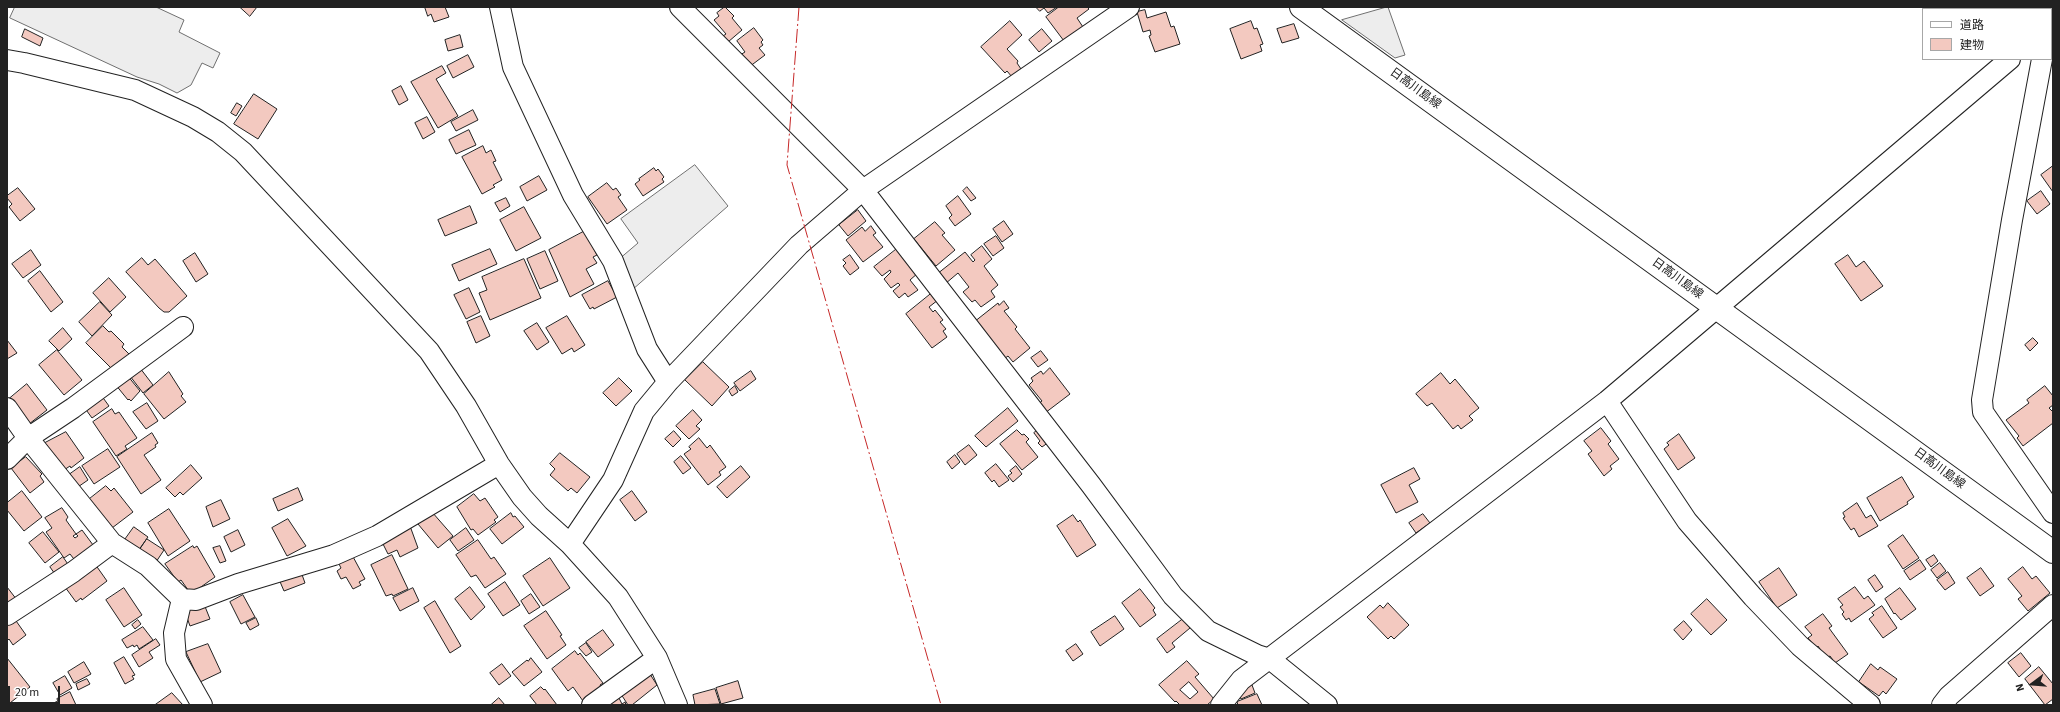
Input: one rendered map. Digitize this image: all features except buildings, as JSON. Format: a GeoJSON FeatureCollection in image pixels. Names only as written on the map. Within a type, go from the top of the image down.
{"type":"FeatureCollection","features":[{"type":"Feature","properties":{"kind":"main road","name":"日高川島線"},"geometry":{"type":"LineString","coordinates":[[1301,7],[2053,552]]}},
{"type":"Feature","properties":{"kind":"street"},"geometry":{"type":"LineString","coordinates":[[500,7],[513,68],[573,195],[613,261],[648,350],[668,382]]}},
{"type":"Feature","properties":{"kind":"street"},"geometry":{"type":"LineString","coordinates":[[680,7],[863,190],[1174,596],[1208,631],[1257,655],[1270,659],[1327,705]]}},
{"type":"Feature","properties":{"kind":"street"},"geometry":{"type":"LineString","coordinates":[[570,544],[613,480],[644,411],[668,382],[799,245],[863,190],[1129,7]]}},
{"type":"Feature","properties":{"kind":"street"},"geometry":{"type":"LineString","coordinates":[[7,60],[135,90],[193,117],[218,132],[243,152],[429,351],[466,406],[499,464],[522,497],[570,544],[618,597],[657,658],[677,705]]}},
{"type":"Feature","properties":{"kind":"street"},"geometry":{"type":"LineString","coordinates":[[1221,705],[1241,680],[1607,401],[2009,60]]}},
{"type":"Feature","properties":{"kind":"street"},"geometry":{"type":"LineString","coordinates":[[2042,60],[2012,220],[1982,400],[1984,412],[2053,513]]}},
{"type":"Feature","properties":{"kind":"street"},"geometry":{"type":"LineString","coordinates":[[7,459],[28,438],[73,408],[183,327]]}},
{"type":"Feature","properties":{"kind":"street"},"geometry":{"type":"LineString","coordinates":[[1607,401],[1687,521],[1738,580],[1800,646],[1870,705]]}},
{"type":"Feature","properties":{"kind":"street"},"geometry":{"type":"LineString","coordinates":[[7,408],[28,438],[112,543],[148,566],[182,599],[196,600],[238,584],[334,555],[377,536],[499,464]]}},
{"type":"Feature","properties":{"kind":"street"},"geometry":{"type":"LineString","coordinates":[[7,615],[73,572],[112,543]]}},
{"type":"Feature","properties":{"kind":"street"},"geometry":{"type":"LineString","coordinates":[[182,599],[174,633],[176,659],[202,705]]}},
{"type":"Feature","properties":{"kind":"street"},"geometry":{"type":"LineString","coordinates":[[1942,705],[1949,696],[2053,605]]}},
{"type":"Feature","properties":{"kind":"street"},"geometry":{"type":"LineString","coordinates":[[592,705],[657,658]]}},
{"type":"Feature","properties":{"kind":"shaded area"},"geometry":{"type":"Polygon","coordinates":[[[15,7],[156,7],[184,20],[179,32],[220,53],[213,68],[202,63],[191,85],[177,93],[159,84],[137,77],[10,18],[15,7]]]}},
{"type":"Feature","properties":{"kind":"shaded area"},"geometry":{"type":"Polygon","coordinates":[[[1388,7],[1405,55],[1395,58],[1342,20],[1388,7]]]}},
{"type":"Feature","properties":{"kind":"shaded area"},"geometry":{"type":"Polygon","coordinates":[[[695,165],[728,206],[632,290],[618,260],[638,243],[621,219],[695,165]]]}},
{"type":"Feature","properties":{"kind":"power"},"geometry":{"type":"LineString","coordinates":[[799,7],[787,165],[941,705]]}}]}
